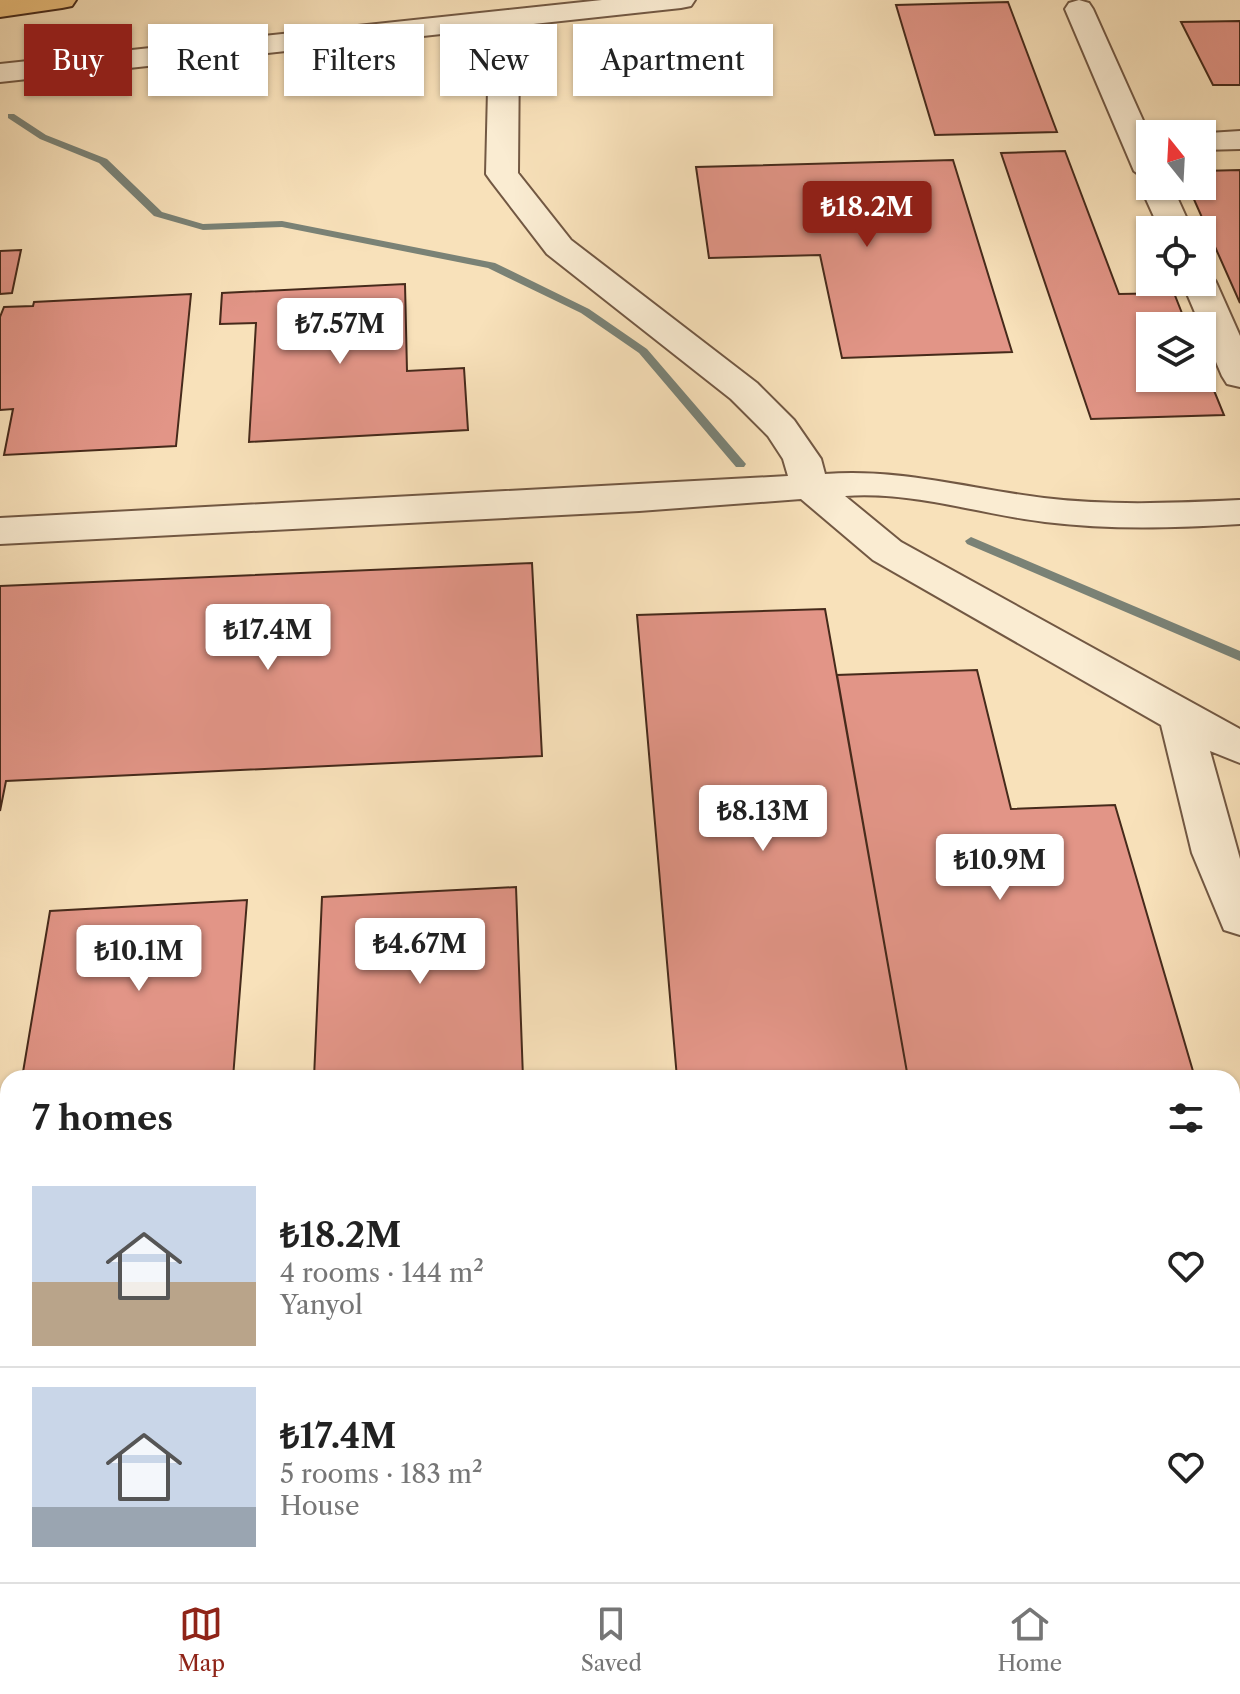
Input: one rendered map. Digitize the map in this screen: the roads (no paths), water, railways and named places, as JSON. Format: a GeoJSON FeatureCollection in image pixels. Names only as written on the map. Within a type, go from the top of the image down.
{"type":"FeatureCollection","features":[{"type":"Feature","properties":{"kind":"highway"},"geometry":{"type":"LineString","coordinates":[[0,8],[62,0]]}},
{"type":"Feature","properties":{"kind":"street"},"geometry":{"type":"LineString","coordinates":[[0,73],[681,0]]}},
{"type":"Feature","properties":{"kind":"street"},"geometry":{"type":"LineString","coordinates":[[1079,9],[1136,131]]}},
{"type":"Feature","properties":{"kind":"street"},"geometry":{"type":"LineString","coordinates":[[503,96],[502,174],[559,247],[744,391],[772,419],[802,459],[809,486],[887,551],[1240,748]]}},
{"type":"Feature","properties":{"kind":"street"},"geometry":{"type":"LineString","coordinates":[[1216,141],[1240,140]]}},
{"type":"Feature","properties":{"kind":"street"},"geometry":{"type":"LineString","coordinates":[[1205,296],[1240,376]]}},
{"type":"Feature","properties":{"kind":"street"},"geometry":{"type":"LineString","coordinates":[[0,531],[639,499],[860,483],[909,487],[1043,510],[1131,518],[1240,512]]}},
{"type":"Feature","properties":{"kind":"street"},"geometry":{"type":"LineString","coordinates":[[1180,717],[1215,853],[1240,917]]}},
{"type":"Feature","properties":{"kind":"waterway"},"geometry":{"type":"LineString","coordinates":[[11,116],[43,137],[103,161],[158,214],[203,227],[282,224],[491,265],[585,311],[643,351],[740,464]]}},
{"type":"Feature","properties":{"kind":"waterway"},"geometry":{"type":"LineString","coordinates":[[971,541],[1240,656]]}}]}
